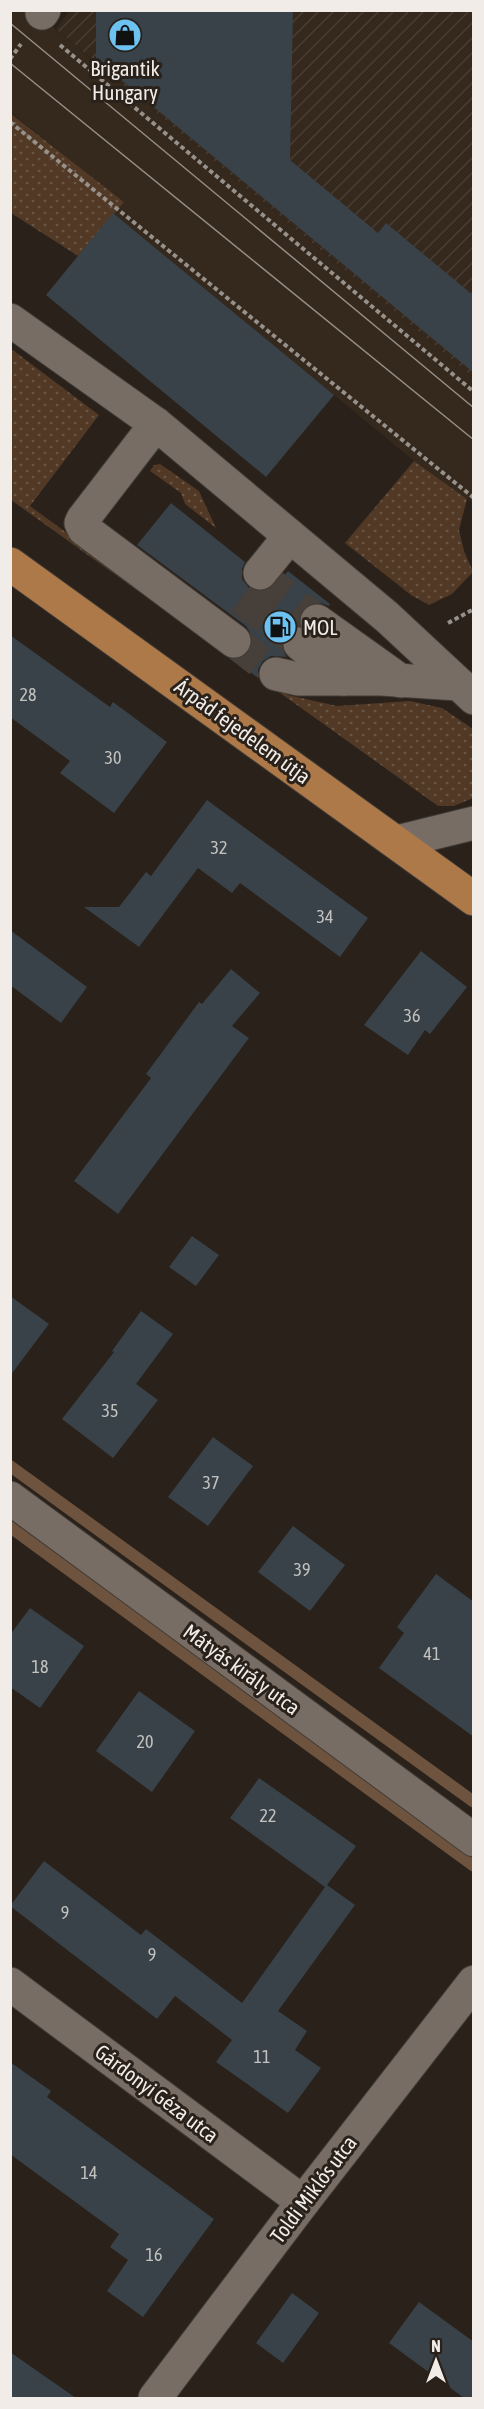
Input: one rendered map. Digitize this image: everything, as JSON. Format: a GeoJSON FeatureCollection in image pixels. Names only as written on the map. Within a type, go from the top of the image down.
{"type":"FeatureCollection","features":[{"type":"Feature","properties":{"kind":"main road","name":"Árpád fejedelem útja"},"geometry":{"type":"LineString","coordinates":[[10,564],[474,899]]}},
{"type":"Feature","properties":{"kind":"street"},"geometry":{"type":"LineString","coordinates":[[10,320],[156,424],[387,617],[466,691]]}},
{"type":"Feature","properties":{"kind":"street"},"geometry":{"type":"LineString","coordinates":[[156,424],[81,524],[84,529],[225,629]]}},
{"type":"Feature","properties":{"kind":"street"},"geometry":{"type":"LineString","coordinates":[[260,573],[290,536]]}},
{"type":"Feature","properties":{"kind":"street"},"geometry":{"type":"LineString","coordinates":[[343,680],[308,633],[401,681]]}},
{"type":"Feature","properties":{"kind":"street"},"geometry":{"type":"LineString","coordinates":[[276,674],[298,680],[401,681],[466,691]]}},
{"type":"Feature","properties":{"kind":"street"},"geometry":{"type":"LineString","coordinates":[[397,842],[474,823]]}},
{"type":"Feature","properties":{"kind":"street","name":"Mátyás király utca"},"geometry":{"type":"LineString","coordinates":[[10,1498],[474,1840]]}},
{"type":"Feature","properties":{"kind":"street","name":"Toldi Miklós utca"},"geometry":{"type":"LineString","coordinates":[[155,2398],[303,2202],[474,1982]]}},
{"type":"Feature","properties":{"kind":"street","name":"Gárdonyi Géza utca"},"geometry":{"type":"LineString","coordinates":[[10,1984],[303,2202]]}},
{"type":"Feature","properties":{"kind":"path"},"geometry":{"type":"LineString","coordinates":[[46,21],[474,392]]}},
{"type":"Feature","properties":{"kind":"path"},"geometry":{"type":"LineString","coordinates":[[10,122],[474,498]]}},
{"type":"Feature","properties":{"kind":"shaded area"},"geometry":{"type":"Polygon","coordinates":[[[70,10],[473,11],[473,377],[56,29],[70,10]]]}},
{"type":"Feature","properties":{"kind":"shaded area"},"geometry":{"type":"Polygon","coordinates":[[[10,11],[34,11],[473,377],[473,503],[414,461],[113,213],[124,202],[11,113],[10,11]]]}},
{"type":"Feature","properties":{"kind":"shaded area"},"geometry":{"type":"Polygon","coordinates":[[[10,113],[124,202],[78,256],[11,213],[10,113]]]}},
{"type":"Feature","properties":{"kind":"shaded area"},"geometry":{"type":"Polygon","coordinates":[[[10,348],[99,415],[30,506],[288,695],[337,706],[410,701],[442,708],[473,729],[473,798],[454,806],[438,806],[11,500],[10,348]]]}},
{"type":"Feature","properties":{"kind":"shaded area"},"geometry":{"type":"Polygon","coordinates":[[[414,461],[467,499],[459,530],[464,551],[473,572],[452,594],[429,605],[411,595],[345,543],[414,461]]]}},
{"type":"Feature","properties":{"kind":"shaded area"},"geometry":{"type":"Polygon","coordinates":[[[160,464],[199,491],[216,528],[185,504],[181,493],[150,471],[154,465],[160,464]]]}},
{"type":"Feature","properties":{"kind":"building"},"geometry":{"type":"Polygon","coordinates":[[[96,10],[293,10],[290,160],[378,233],[386,223],[474,296],[474,373],[96,59],[96,10]]]}},
{"type":"Feature","properties":{"kind":"building"},"geometry":{"type":"Polygon","coordinates":[[[113,213],[334,395],[266,477],[46,295],[113,213]]]}},
{"type":"Feature","properties":{"kind":"building"},"geometry":{"type":"Polygon","coordinates":[[[171,503],[245,562],[242,579],[249,588],[258,592],[267,590],[276,585],[288,571],[330,604],[329,606],[319,602],[310,604],[302,610],[298,619],[299,626],[286,632],[282,640],[282,650],[287,657],[271,656],[263,661],[258,669],[258,678],[234,659],[242,658],[249,653],[252,644],[251,634],[246,626],[137,545],[171,503]]]}},
{"type":"Feature","properties":{"kind":"building"},"geometry":{"type":"Polygon","coordinates":[[[10,635],[110,707],[113,702],[167,742],[114,813],[60,773],[70,761],[10,717],[10,635]]]}},
{"type":"Feature","properties":{"kind":"building"},"geometry":{"type":"Polygon","coordinates":[[[207,800],[368,918],[340,957],[240,883],[232,893],[198,868],[139,947],[84,907],[119,907],[146,872],[151,876],[207,800]]]}},
{"type":"Feature","properties":{"kind":"building"},"geometry":{"type":"Polygon","coordinates":[[[10,930],[87,987],[61,1023],[10,985],[10,930]]]}},
{"type":"Feature","properties":{"kind":"building"},"geometry":{"type":"Polygon","coordinates":[[[421,951],[467,987],[430,1034],[425,1030],[408,1055],[364,1025],[421,951]]]}},
{"type":"Feature","properties":{"kind":"building"},"geometry":{"type":"Polygon","coordinates":[[[231,969],[260,993],[232,1026],[249,1038],[118,1214],[74,1181],[151,1078],[146,1074],[199,1002],[202,1004],[231,969]]]}},
{"type":"Feature","properties":{"kind":"building"},"geometry":{"type":"Polygon","coordinates":[[[192,1236],[219,1255],[196,1286],[169,1267],[192,1236]]]}},
{"type":"Feature","properties":{"kind":"building"},"geometry":{"type":"Polygon","coordinates":[[[10,1296],[49,1324],[10,1376],[10,1296]]]}},
{"type":"Feature","properties":{"kind":"building"},"geometry":{"type":"Polygon","coordinates":[[[141,1311],[173,1334],[136,1384],[158,1400],[113,1458],[62,1419],[114,1352],[112,1351],[141,1311]]]}},
{"type":"Feature","properties":{"kind":"building"},"geometry":{"type":"Polygon","coordinates":[[[213,1437],[253,1466],[208,1526],[168,1497],[213,1437]]]}},
{"type":"Feature","properties":{"kind":"building"},"geometry":{"type":"Polygon","coordinates":[[[293,1526],[345,1565],[310,1611],[258,1572],[293,1526]]]}},
{"type":"Feature","properties":{"kind":"building"},"geometry":{"type":"Polygon","coordinates":[[[436,1574],[474,1602],[474,1737],[379,1668],[404,1633],[397,1627],[436,1574]]]}},
{"type":"Feature","properties":{"kind":"building"},"geometry":{"type":"Polygon","coordinates":[[[30,1608],[84,1646],[40,1708],[10,1687],[10,1635],[30,1608]]]}},
{"type":"Feature","properties":{"kind":"building"},"geometry":{"type":"Polygon","coordinates":[[[139,1691],[195,1731],[152,1792],[96,1751],[139,1691]]]}},
{"type":"Feature","properties":{"kind":"building"},"geometry":{"type":"Polygon","coordinates":[[[259,1778],[356,1846],[327,1885],[355,1905],[278,2011],[307,2031],[295,2050],[321,2068],[288,2113],[216,2062],[232,2040],[175,1996],[157,2019],[10,1906],[44,1861],[141,1935],[146,1929],[242,2003],[325,1887],[230,1818],[259,1778]]]}},
{"type":"Feature","properties":{"kind":"building"},"geometry":{"type":"Polygon","coordinates":[[[10,2062],[51,2091],[47,2097],[214,2219],[143,2317],[107,2291],[128,2260],[110,2247],[119,2234],[10,2154],[10,2062]]]}},
{"type":"Feature","properties":{"kind":"building"},"geometry":{"type":"Polygon","coordinates":[[[292,2293],[319,2313],[283,2363],[256,2343],[292,2293]]]}},
{"type":"Feature","properties":{"kind":"building"},"geometry":{"type":"Polygon","coordinates":[[[419,2302],[474,2342],[474,2398],[464,2398],[389,2343],[419,2302]]]}},
{"type":"Feature","properties":{"kind":"building"},"geometry":{"type":"Polygon","coordinates":[[[10,2352],[76,2398],[10,2398],[10,2352]]]}},
{"type":"Feature","properties":{"kind":"waterway"},"geometry":{"type":"LineString","coordinates":[[10,1466],[474,1802]]}},
{"type":"Feature","properties":{"kind":"waterway"},"geometry":{"type":"LineString","coordinates":[[10,1527],[474,1866]]}},
{"type":"Feature","properties":{"kind":"tunnel"},"geometry":{"type":"LineString","coordinates":[[259,575],[317,621]]}},
{"type":"Feature","properties":{"kind":"tunnel"},"geometry":{"type":"LineString","coordinates":[[241,598],[300,644]]}},
{"type":"Feature","properties":{"kind":"tunnel"},"geometry":{"type":"LineString","coordinates":[[234,641],[276,674]]}},
{"type":"Feature","properties":{"kind":"tram line"},"geometry":{"type":"LineString","coordinates":[[10,23],[474,408]]}},
{"type":"Feature","properties":{"kind":"tram line"},"geometry":{"type":"LineString","coordinates":[[10,63],[474,440]]}},
{"type":"Feature","properties":{"kind":"place","name":"Brigantik Hungary"},"geometry":{"type":"Point","coordinates":[125,35]}},
{"type":"Feature","properties":{"kind":"place","name":"MOL"},"geometry":{"type":"Point","coordinates":[280,627]}}]}
